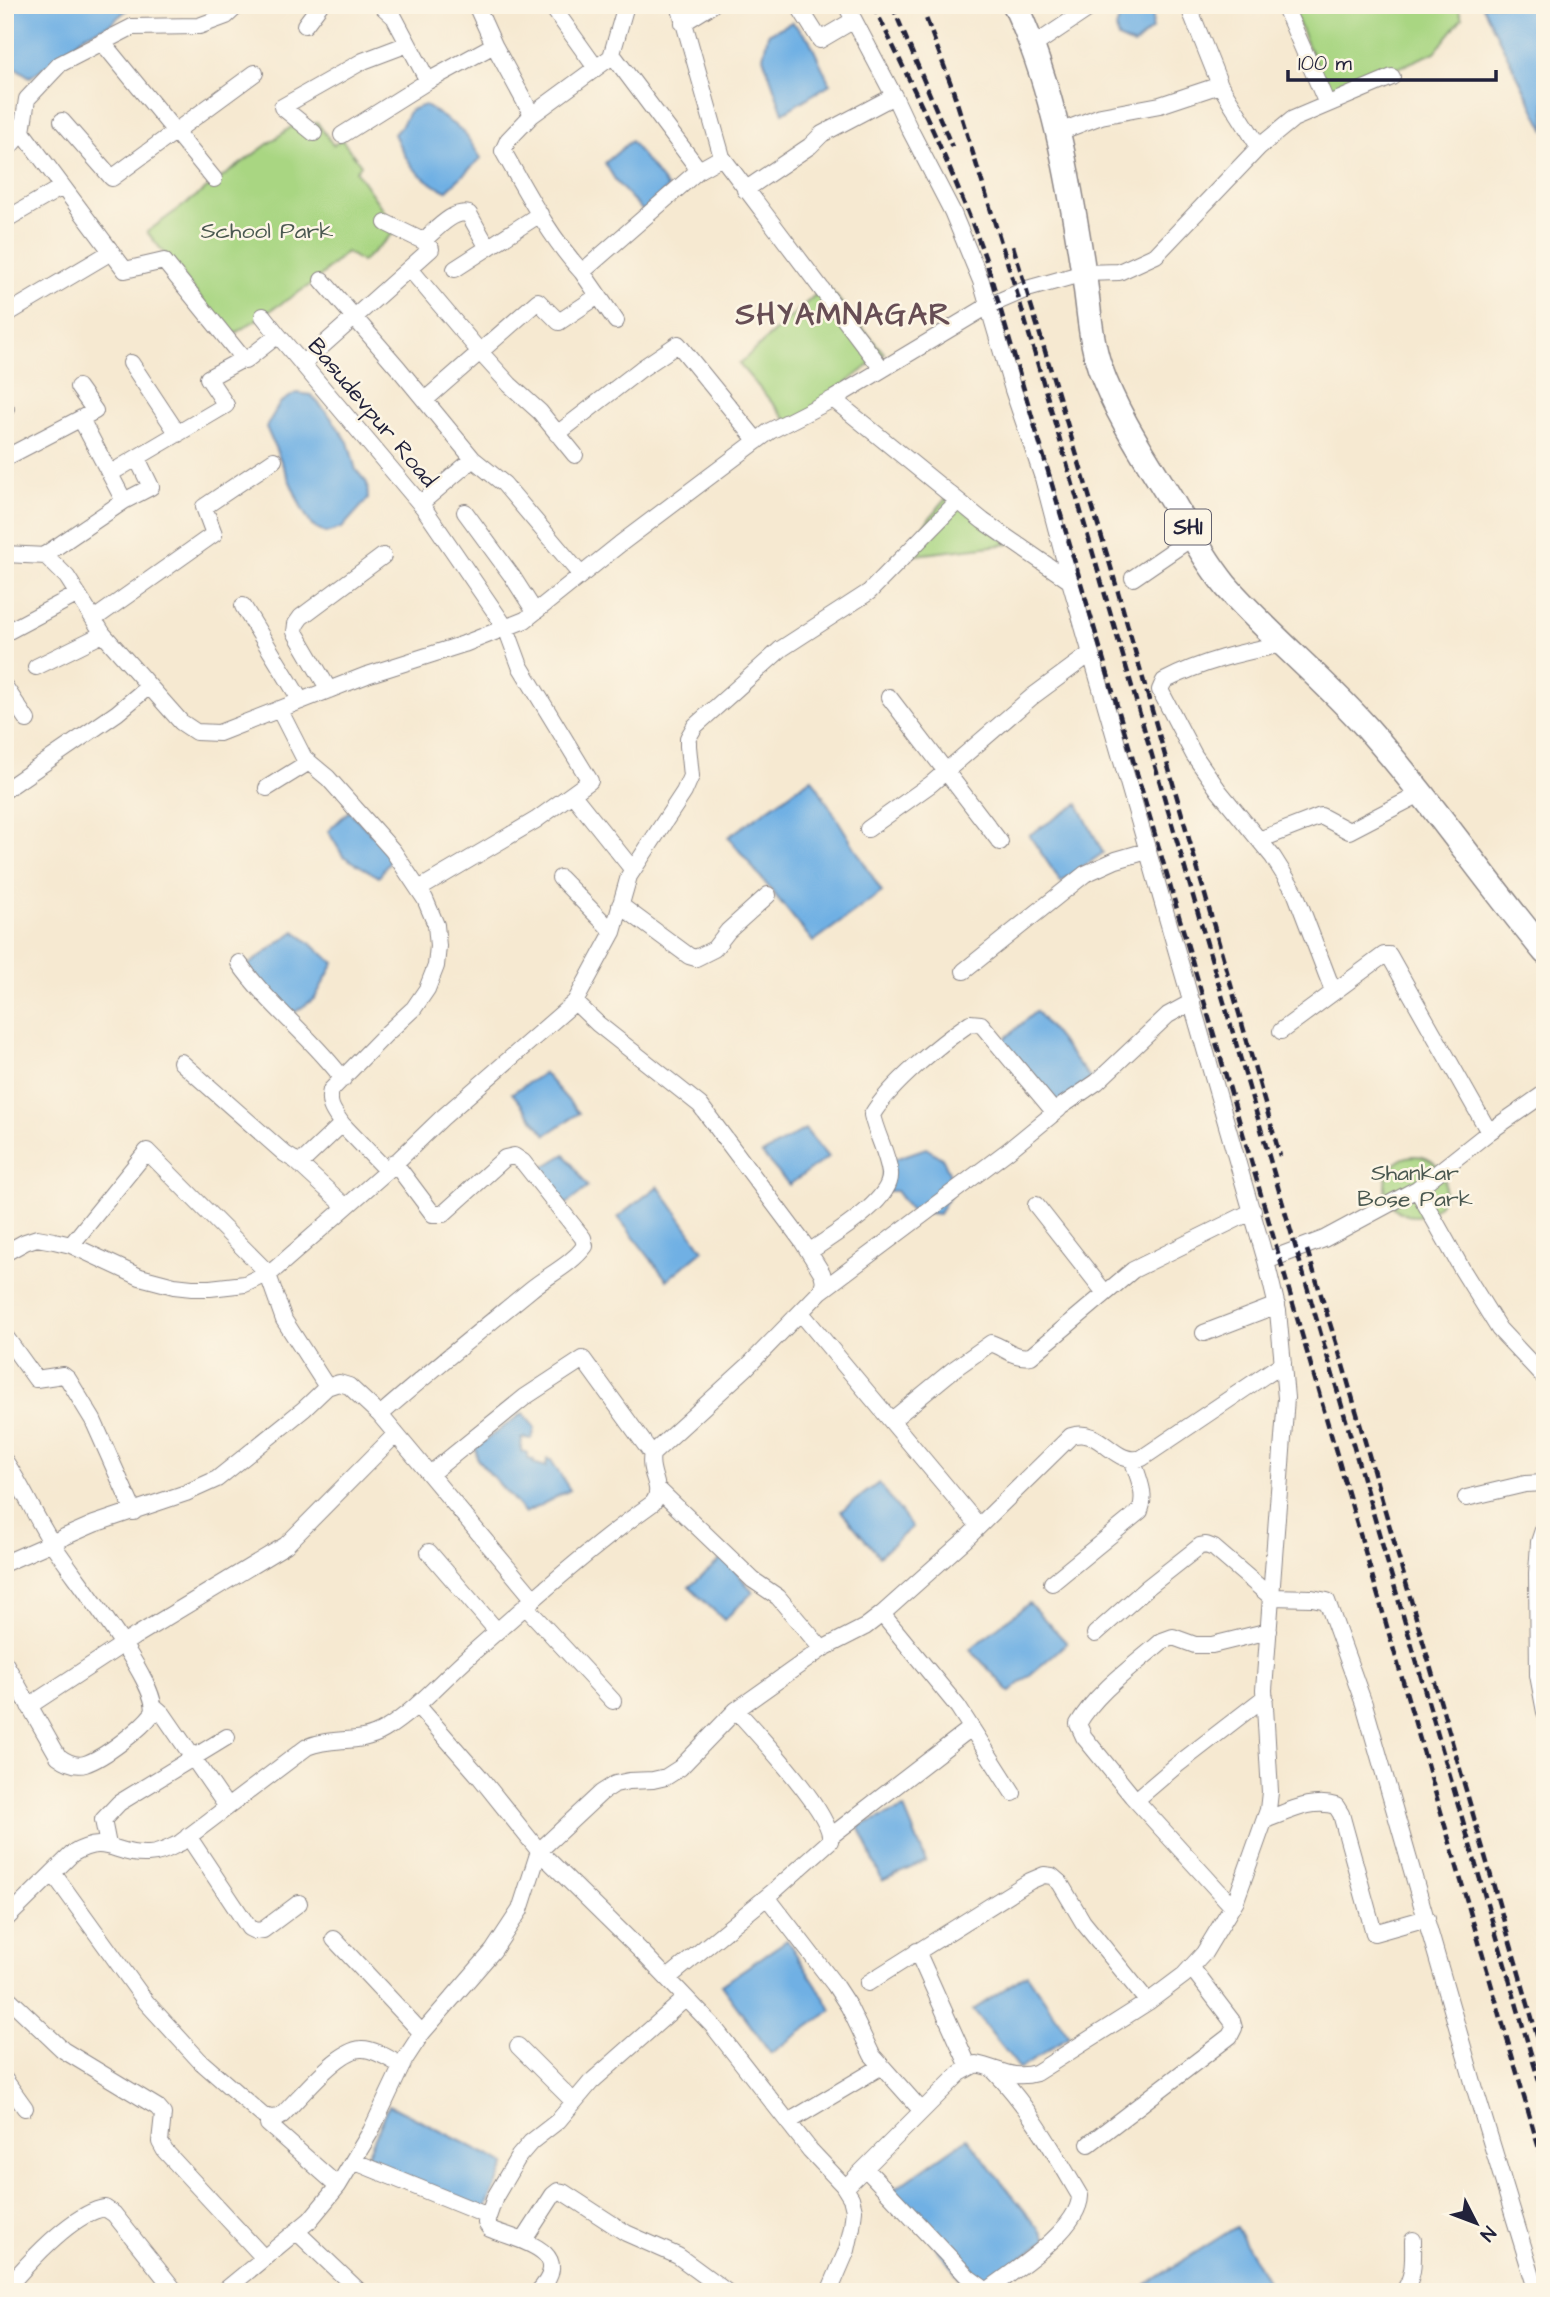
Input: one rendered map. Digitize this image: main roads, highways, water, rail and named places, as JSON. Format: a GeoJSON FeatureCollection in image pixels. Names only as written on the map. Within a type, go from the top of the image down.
{"type":"FeatureCollection","features":[{"type":"Feature","properties":{"kind":"main road","name":"SH1"},"geometry":{"type":"LineString","coordinates":[[1015,5],[1033,46],[1059,132],[1084,273],[1089,321],[1100,368],[1128,428],[1193,537],[1225,584],[1367,728],[1422,793],[1505,904],[1545,952]]}},
{"type":"Feature","properties":{"kind":"water"},"geometry":{"type":"Polygon","coordinates":[[[5,5],[127,5],[128,9],[109,25],[85,35],[61,56],[30,77],[5,61],[5,5]]]}},
{"type":"Feature","properties":{"kind":"water"},"geometry":{"type":"Polygon","coordinates":[[[1124,5],[1154,5],[1152,29],[1134,45],[1118,38],[1116,28],[1124,5]]]}},
{"type":"Feature","properties":{"kind":"water"},"geometry":{"type":"Polygon","coordinates":[[[1482,5],[1545,5],[1545,131],[1482,5]]]}},
{"type":"Feature","properties":{"kind":"water"},"geometry":{"type":"Polygon","coordinates":[[[792,22],[809,39],[830,84],[783,113],[763,57],[768,34],[792,22]]]}},
{"type":"Feature","properties":{"kind":"water"},"geometry":{"type":"Polygon","coordinates":[[[425,105],[463,131],[481,158],[446,191],[427,180],[414,168],[394,134],[410,110],[425,105]]]}},
{"type":"Feature","properties":{"kind":"water"},"geometry":{"type":"Polygon","coordinates":[[[631,141],[668,188],[644,212],[617,183],[605,163],[631,141]]]}},
{"type":"Feature","properties":{"kind":"water"},"geometry":{"type":"Polygon","coordinates":[[[296,393],[311,395],[329,415],[348,442],[356,470],[367,483],[368,499],[342,528],[326,533],[312,526],[302,509],[266,427],[280,403],[296,393]]]}},
{"type":"Feature","properties":{"kind":"water"},"geometry":{"type":"Polygon","coordinates":[[[812,778],[882,892],[813,942],[728,837],[812,778]]]}},
{"type":"Feature","properties":{"kind":"water"},"geometry":{"type":"Polygon","coordinates":[[[1078,804],[1103,853],[1061,882],[1029,835],[1078,804]]]}},
{"type":"Feature","properties":{"kind":"water"},"geometry":{"type":"Polygon","coordinates":[[[349,811],[393,856],[379,877],[343,856],[328,831],[349,811]]]}},
{"type":"Feature","properties":{"kind":"water"},"geometry":{"type":"Polygon","coordinates":[[[295,931],[334,963],[315,998],[291,1015],[247,966],[295,931]]]}},
{"type":"Feature","properties":{"kind":"water"},"geometry":{"type":"Polygon","coordinates":[[[1036,1011],[1091,1079],[1055,1105],[1001,1042],[1036,1011]]]}},
{"type":"Feature","properties":{"kind":"water"},"geometry":{"type":"Polygon","coordinates":[[[544,1073],[579,1113],[546,1135],[512,1093],[544,1073]]]}},
{"type":"Feature","properties":{"kind":"water"},"geometry":{"type":"Polygon","coordinates":[[[805,1129],[828,1157],[789,1185],[762,1154],[805,1129]]]}},
{"type":"Feature","properties":{"kind":"water"},"geometry":{"type":"Polygon","coordinates":[[[926,1148],[943,1159],[955,1186],[939,1214],[911,1211],[896,1191],[882,1191],[883,1163],[926,1148]]]}},
{"type":"Feature","properties":{"kind":"water"},"geometry":{"type":"Polygon","coordinates":[[[565,1154],[588,1187],[565,1205],[539,1170],[565,1154]]]}},
{"type":"Feature","properties":{"kind":"water"},"geometry":{"type":"Polygon","coordinates":[[[658,1186],[703,1250],[667,1280],[618,1217],[658,1186]]]}},
{"type":"Feature","properties":{"kind":"water"},"geometry":{"type":"Polygon","coordinates":[[[523,1413],[535,1428],[532,1439],[522,1438],[521,1451],[528,1453],[528,1459],[534,1460],[533,1463],[546,1467],[547,1459],[551,1460],[570,1490],[525,1513],[477,1459],[476,1447],[523,1413]]]}},
{"type":"Feature","properties":{"kind":"water"},"geometry":{"type":"Polygon","coordinates":[[[879,1483],[912,1527],[879,1556],[841,1511],[879,1483]]]}},
{"type":"Feature","properties":{"kind":"water"},"geometry":{"type":"Polygon","coordinates":[[[724,1557],[753,1592],[724,1620],[689,1587],[724,1557]]]}},
{"type":"Feature","properties":{"kind":"water"},"geometry":{"type":"Polygon","coordinates":[[[1029,1603],[1067,1643],[1010,1692],[970,1649],[1029,1603]]]}},
{"type":"Feature","properties":{"kind":"water"},"geometry":{"type":"Polygon","coordinates":[[[904,1808],[926,1861],[882,1881],[859,1826],[904,1808]]]}},
{"type":"Feature","properties":{"kind":"water"},"geometry":{"type":"Polygon","coordinates":[[[787,1940],[832,2010],[771,2053],[721,1985],[787,1940]]]}},
{"type":"Feature","properties":{"kind":"water"},"geometry":{"type":"Polygon","coordinates":[[[1027,1974],[1069,2036],[1020,2069],[973,2010],[1027,1974]]]}},
{"type":"Feature","properties":{"kind":"water"},"geometry":{"type":"Polygon","coordinates":[[[389,2105],[506,2164],[483,2214],[361,2169],[389,2105]]]}},
{"type":"Feature","properties":{"kind":"water"},"geometry":{"type":"Polygon","coordinates":[[[967,2138],[1047,2239],[973,2292],[892,2191],[967,2138]]]}},
{"type":"Feature","properties":{"kind":"water"},"geometry":{"type":"Polygon","coordinates":[[[1236,2227],[1273,2292],[1151,2292],[1146,2284],[1236,2227]]]}},
{"type":"Feature","properties":{"kind":"railway"},"geometry":{"type":"LineString","coordinates":[[873,5],[932,130],[985,257],[1545,2169]]}},
{"type":"Feature","properties":{"kind":"railway"},"geometry":{"type":"LineString","coordinates":[[892,5],[952,147]]}},
{"type":"Feature","properties":{"kind":"railway"},"geometry":{"type":"LineString","coordinates":[[921,5],[952,87],[1017,293],[1545,2102]]}},
{"type":"Feature","properties":{"kind":"railway"},"geometry":{"type":"LineString","coordinates":[[1013,246],[1112,571],[1280,1156]]}},
{"type":"Feature","properties":{"kind":"railway"},"geometry":{"type":"LineString","coordinates":[[1307,1250],[1342,1362],[1545,2063]]}},
{"type":"Feature","properties":{"kind":"district","name":"SHYAMNAGAR"},"geometry":{"type":"Point","coordinates":[844,314]}},
{"type":"Feature","properties":{"kind":"park label","name":"School Park"},"geometry":{"type":"Point","coordinates":[267,230]}},
{"type":"Feature","properties":{"kind":"park label","name":"Shankar Bose Park"},"geometry":{"type":"Point","coordinates":[1415,1185]}}]}
